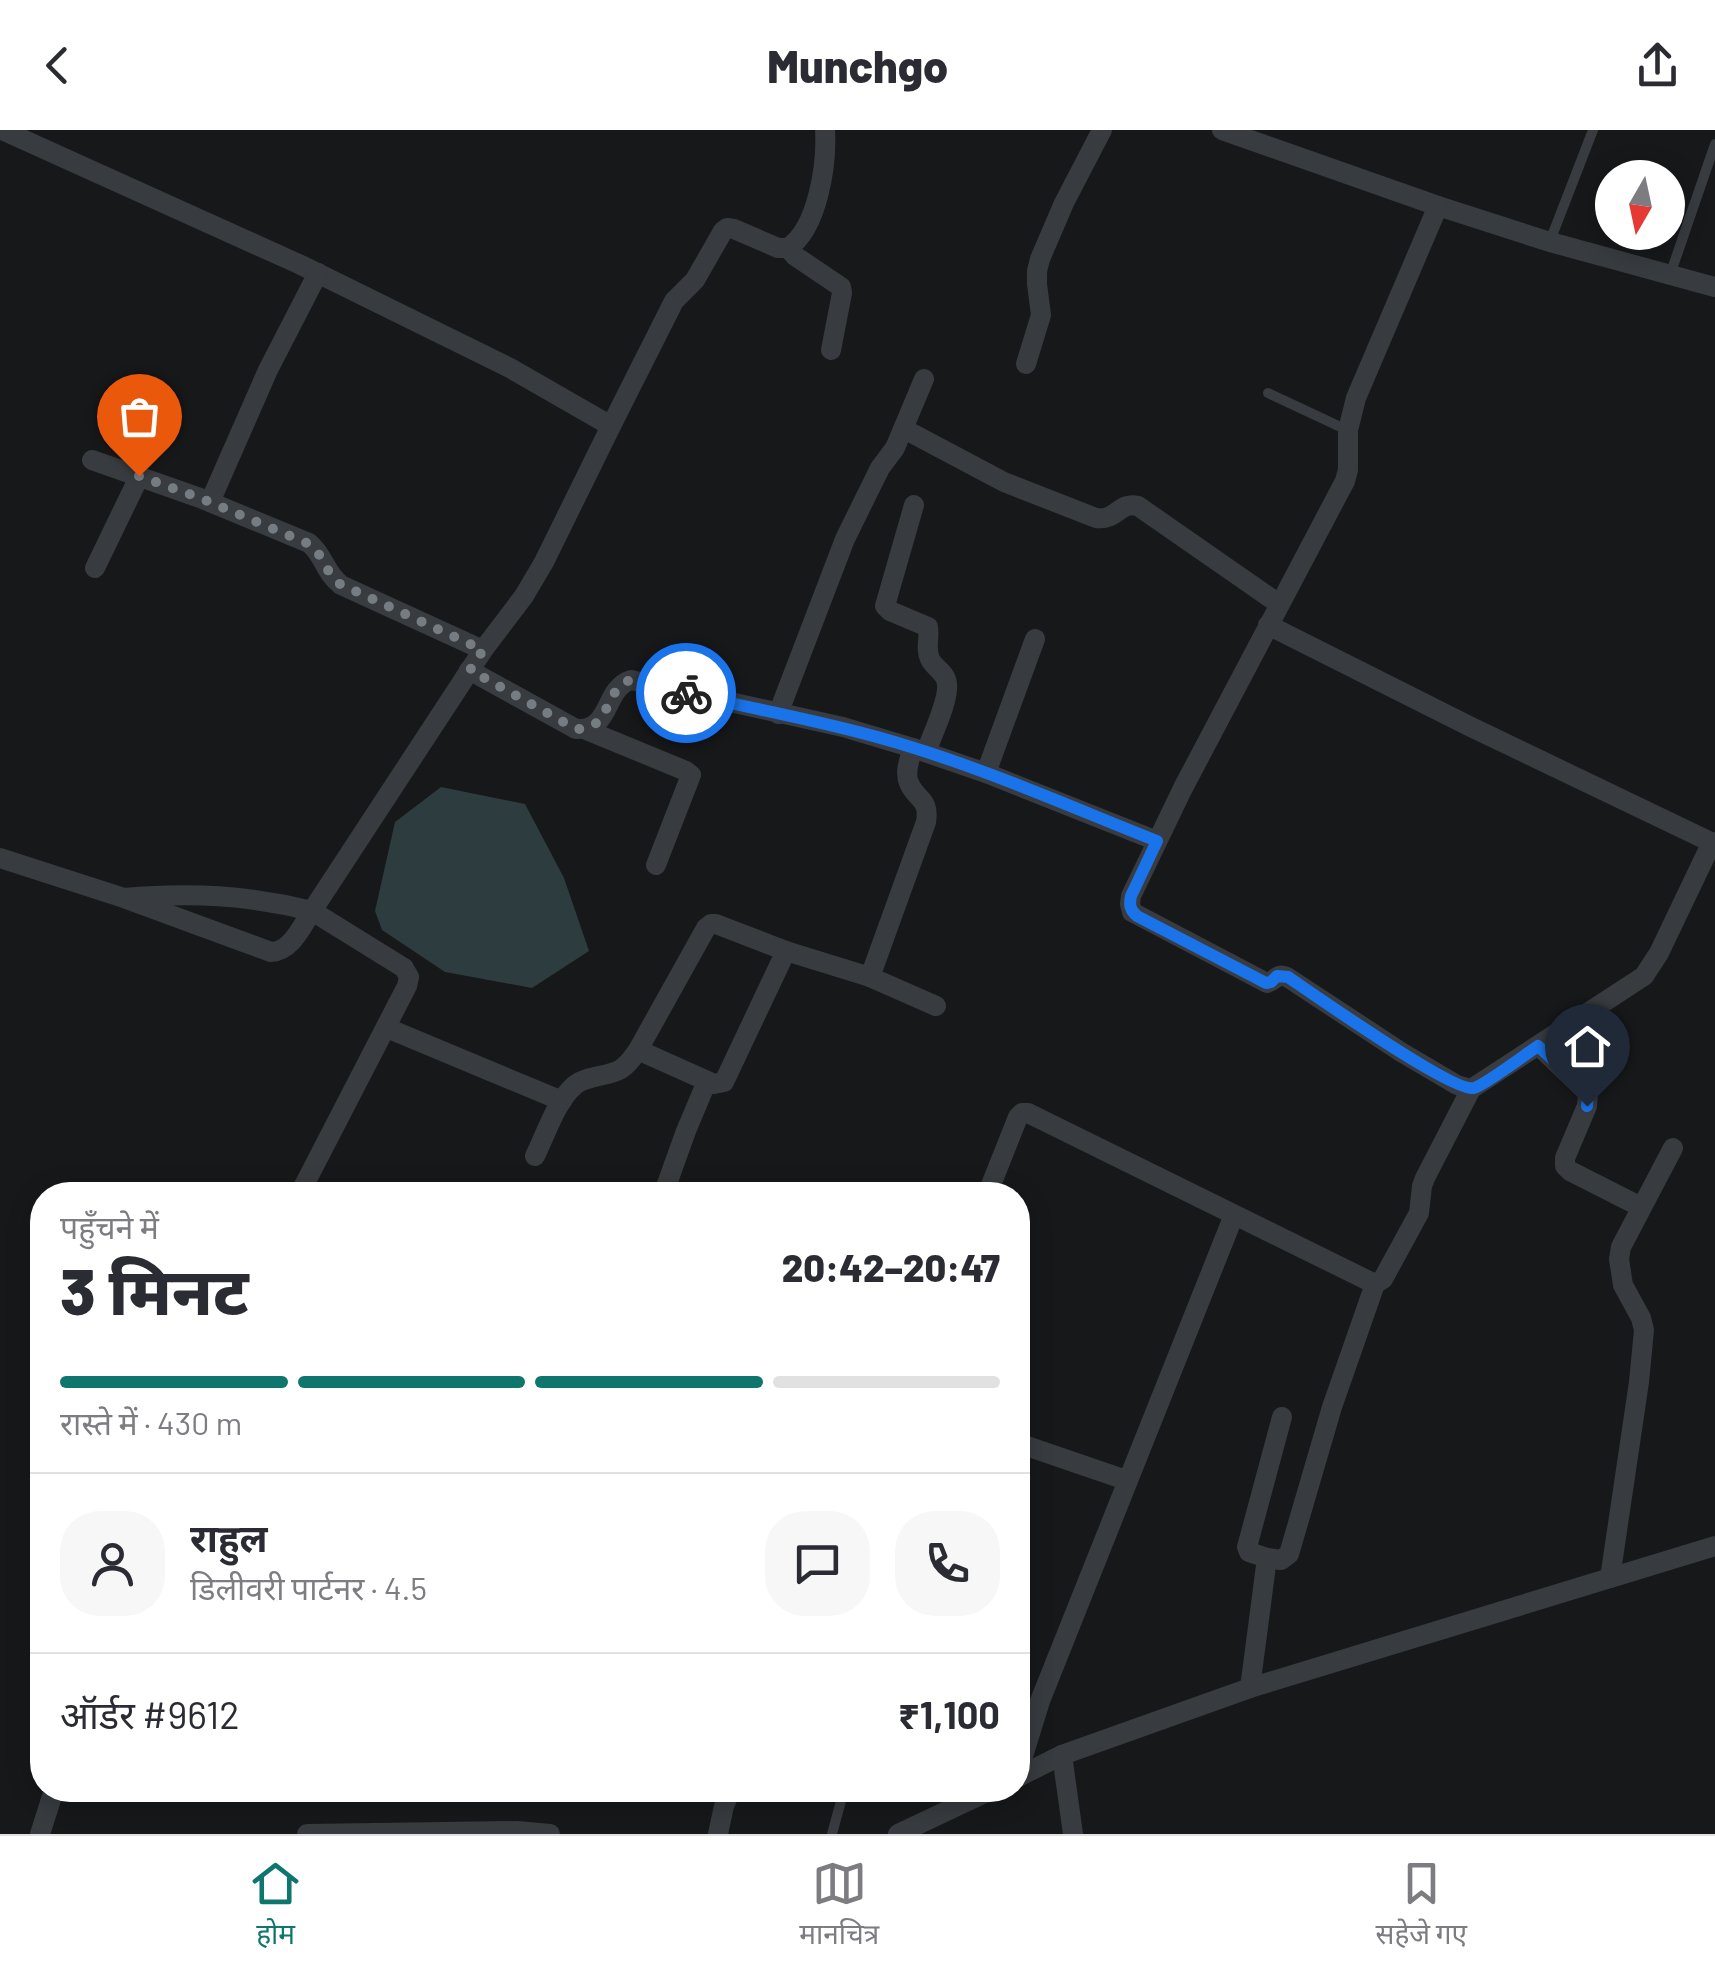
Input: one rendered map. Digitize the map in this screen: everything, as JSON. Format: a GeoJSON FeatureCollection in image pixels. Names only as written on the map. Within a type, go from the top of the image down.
{"type":"FeatureCollection","features":[{"type":"Feature","properties":{"kind":"street"},"geometry":{"type":"LineString","coordinates":[[2,130],[318,273],[510,368],[611,426]]}},
{"type":"Feature","properties":{"kind":"street"},"geometry":{"type":"LineString","coordinates":[[0,858],[271,952],[288,946],[483,650],[524,596],[674,301],[696,280],[722,231],[734,229],[778,248],[788,248],[800,236],[818,197],[826,150],[824,130]]}},
{"type":"Feature","properties":{"kind":"street"},"geometry":{"type":"LineString","coordinates":[[1026,364],[1042,315],[1037,284],[1040,259],[1102,130]]}},
{"type":"Feature","properties":{"kind":"street"},"geometry":{"type":"LineString","coordinates":[[1222,130],[1550,242],[1715,286]]}},
{"type":"Feature","properties":{"kind":"street"},"geometry":{"type":"LineString","coordinates":[[1438,206],[1356,398],[1348,430],[1345,481],[1157,841],[1130,904],[1137,916],[1266,983],[1277,976],[1288,977],[1402,1052],[1457,1085],[1471,1089]]}},
{"type":"Feature","properties":{"kind":"street"},"geometry":{"type":"LineString","coordinates":[[788,248],[840,288],[831,350]]}},
{"type":"Feature","properties":{"kind":"street"},"geometry":{"type":"LineString","coordinates":[[210,502],[268,370],[318,273]]}},
{"type":"Feature","properties":{"kind":"street"},"geometry":{"type":"LineString","coordinates":[[778,714],[845,539],[880,468],[895,448],[924,379]]}},
{"type":"Feature","properties":{"kind":"street"},"geometry":{"type":"LineString","coordinates":[[904,428],[1004,482],[1096,518],[1113,517],[1130,504],[1138,506],[1279,604]]}},
{"type":"Feature","properties":{"kind":"street"},"geometry":{"type":"LineString","coordinates":[[92,460],[210,502],[309,544],[340,584],[483,650]]}},
{"type":"Feature","properties":{"kind":"street"},"geometry":{"type":"LineString","coordinates":[[96,568],[139,476]]}},
{"type":"Feature","properties":{"kind":"street"},"geometry":{"type":"LineString","coordinates":[[870,977],[928,812],[906,777],[948,687],[945,677],[930,661],[928,627],[885,606],[914,505]]}},
{"type":"Feature","properties":{"kind":"street"},"geometry":{"type":"LineString","coordinates":[[1268,625],[1714,843],[1644,976],[1471,1089],[1425,1178],[1419,1213],[1383,1279],[1375,1284],[1332,1407],[1289,1554],[1281,1560],[1249,1552],[1247,1547],[1282,1417]]}},
{"type":"Feature","properties":{"kind":"street"},"geometry":{"type":"LineString","coordinates":[[986,773],[1035,639]]}},
{"type":"Feature","properties":{"kind":"street"},"geometry":{"type":"LineString","coordinates":[[470,670],[576,729],[593,726],[619,686],[631,680],[844,727],[986,773],[1157,841]]}},
{"type":"Feature","properties":{"kind":"street"},"geometry":{"type":"LineString","coordinates":[[584,729],[690,774],[656,865]]}},
{"type":"Feature","properties":{"kind":"street"},"geometry":{"type":"LineString","coordinates":[[124,898],[175,893],[278,902],[312,911],[404,968],[407,986],[307,1182]]}},
{"type":"Feature","properties":{"kind":"street"},"geometry":{"type":"LineString","coordinates":[[536,1156],[562,1101],[573,1087],[628,1064],[711,924],[870,977],[936,1006]]}},
{"type":"Feature","properties":{"kind":"street"},"geometry":{"type":"LineString","coordinates":[[638,1050],[720,1084],[786,950]]}},
{"type":"Feature","properties":{"kind":"street"},"geometry":{"type":"LineString","coordinates":[[386,1028],[562,1101]]}},
{"type":"Feature","properties":{"kind":"street"},"geometry":{"type":"LineString","coordinates":[[1538,1046],[1588,1093],[1587,1106],[1564,1158],[1565,1166],[1641,1207]]}},
{"type":"Feature","properties":{"kind":"street"},"geometry":{"type":"LineString","coordinates":[[668,1182],[707,1081]]}},
{"type":"Feature","properties":{"kind":"street"},"geometry":{"type":"LineString","coordinates":[[992,1182],[1018,1116],[1028,1113],[1375,1284]]}},
{"type":"Feature","properties":{"kind":"street"},"geometry":{"type":"LineString","coordinates":[[1610,1578],[1644,1330],[1623,1284],[1619,1259],[1673,1148]]}},
{"type":"Feature","properties":{"kind":"street"},"geometry":{"type":"LineString","coordinates":[[1030,1735],[1126,1480],[1234,1215]]}},
{"type":"Feature","properties":{"kind":"street"},"geometry":{"type":"LineString","coordinates":[[1030,1447],[1126,1480]]}},
{"type":"Feature","properties":{"kind":"street"},"geometry":{"type":"LineString","coordinates":[[1030,1769],[1062,1754],[1250,1688],[1715,1546]]}},
{"type":"Feature","properties":{"kind":"street"},"geometry":{"type":"LineString","coordinates":[[1250,1688],[1266,1558]]}},
{"type":"Feature","properties":{"kind":"street"},"geometry":{"type":"LineString","coordinates":[[1062,1754],[1074,1834]]}},
{"type":"Feature","properties":{"kind":"street"},"geometry":{"type":"LineString","coordinates":[[40,1834],[50,1802]]}},
{"type":"Feature","properties":{"kind":"street"},"geometry":{"type":"LineString","coordinates":[[718,1834],[726,1802]]}},
{"type":"Feature","properties":{"kind":"street"},"geometry":{"type":"LineString","coordinates":[[898,1834],[966,1802]]}},
{"type":"Feature","properties":{"kind":"street"},"geometry":{"type":"LineString","coordinates":[[307,1834],[550,1834]]}},
{"type":"Feature","properties":{"kind":"lane"},"geometry":{"type":"LineString","coordinates":[[1550,242],[1593,130]]}},
{"type":"Feature","properties":{"kind":"lane"},"geometry":{"type":"LineString","coordinates":[[1670,274],[1715,144]]}},
{"type":"Feature","properties":{"kind":"lane"},"geometry":{"type":"LineString","coordinates":[[1268,393],[1348,430]]}},
{"type":"Feature","properties":{"kind":"lane"},"geometry":{"type":"LineString","coordinates":[[832,1834],[841,1802]]}},
{"type":"Feature","properties":{"kind":"shaded area"},"geometry":{"type":"Polygon","coordinates":[[[441,787],[525,804],[564,878],[589,951],[532,988],[445,972],[382,930],[375,911],[395,822],[441,787]]]}},
{"type":"Feature","properties":{"kind":"way so far"},"geometry":{"type":"LineString","coordinates":[[139,476],[309,544],[340,584],[483,650],[470,670],[576,729],[593,726],[625,681],[686,693]]}},
{"type":"Feature","properties":{"kind":"route"},"geometry":{"type":"LineString","coordinates":[[686,693],[844,727],[913,748],[1157,841],[1131,896],[1132,912],[1137,916],[1266,983],[1277,976],[1288,977],[1464,1088],[1478,1087],[1538,1046],[1584,1087],[1589,1098],[1587,1106]]}}]}
